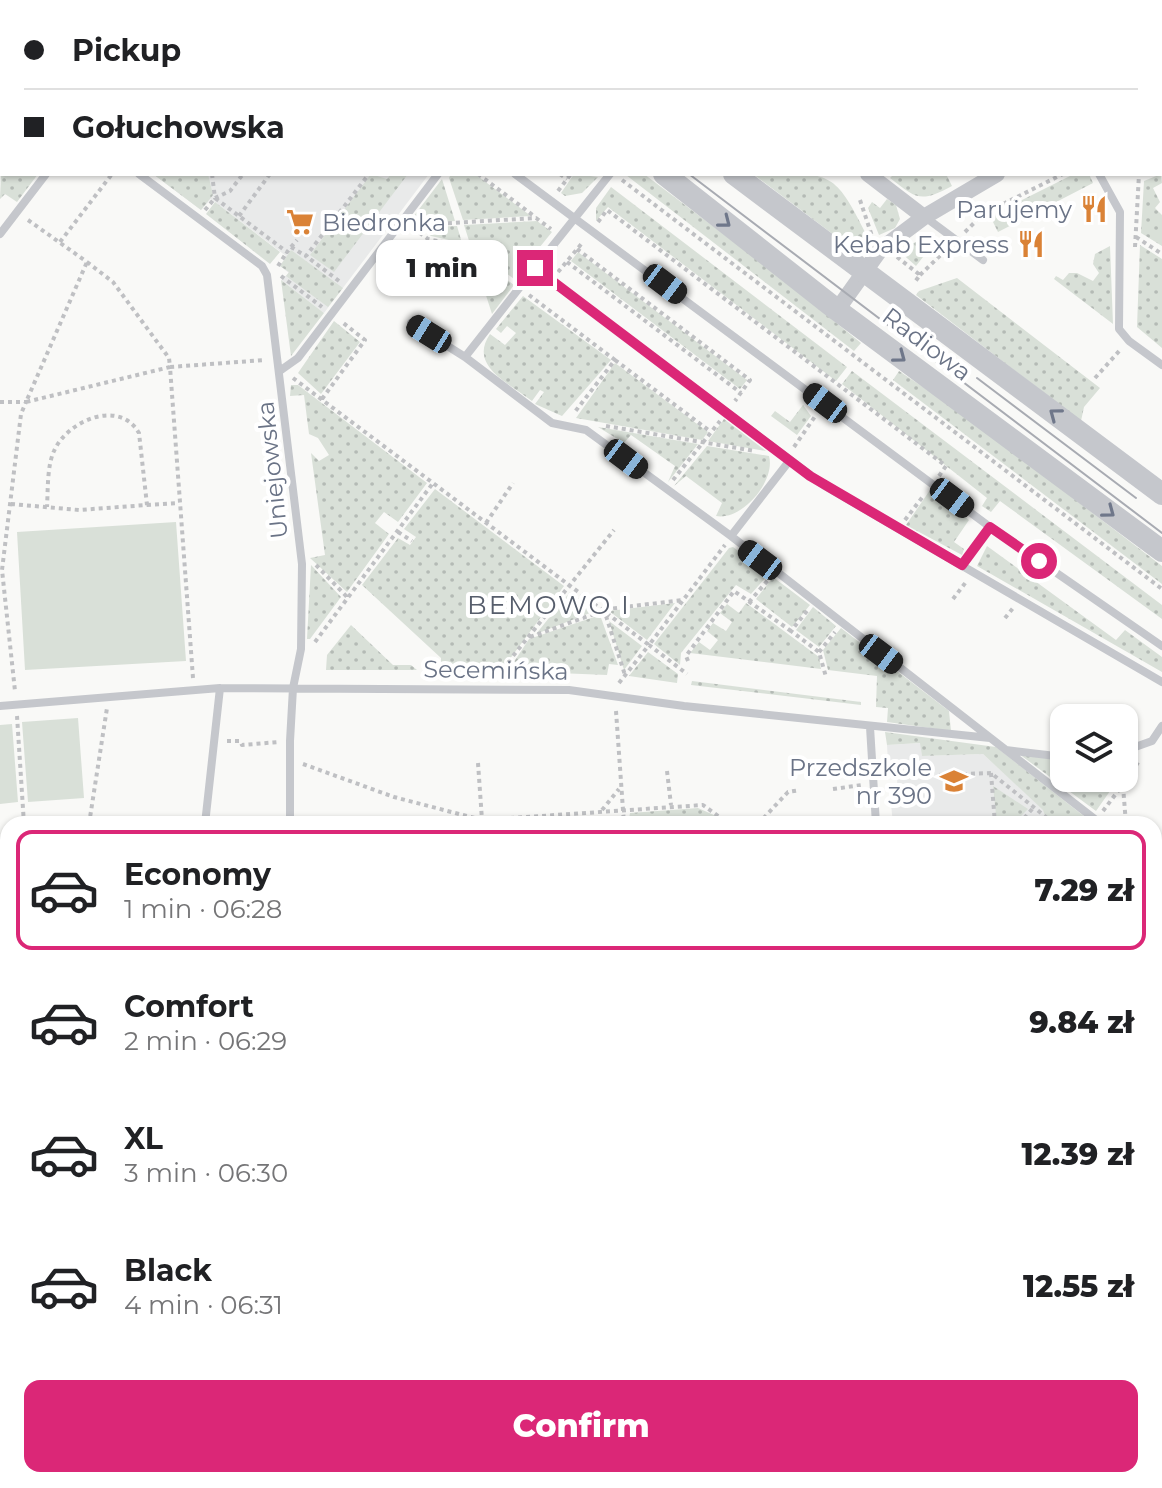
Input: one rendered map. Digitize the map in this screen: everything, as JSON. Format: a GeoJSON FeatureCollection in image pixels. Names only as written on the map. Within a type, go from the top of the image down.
{"type":"FeatureCollection","features":[{"type":"Feature","properties":{"kind":"street","name":"Radiowa"},"geometry":{"type":"LineString","coordinates":[[667,176],[837,310],[1162,551]]}},
{"type":"Feature","properties":{"kind":"street","name":"Radiowa"},"geometry":{"type":"LineString","coordinates":[[737,176],[1162,494]]}},
{"type":"Feature","properties":{"kind":"street"},"geometry":{"type":"LineString","coordinates":[[871,176],[924,217]]}},
{"type":"Feature","properties":{"kind":"street"},"geometry":{"type":"LineString","coordinates":[[837,310],[880,250],[924,217],[994,176]]}},
{"type":"Feature","properties":{"kind":"lane"},"geometry":{"type":"LineString","coordinates":[[0,234],[44,176]]}},
{"type":"Feature","properties":{"kind":"lane"},"geometry":{"type":"LineString","coordinates":[[142,176],[262,266],[267,275]]}},
{"type":"Feature","properties":{"kind":"lane"},"geometry":{"type":"LineString","coordinates":[[281,374],[298,358],[436,176]]}},
{"type":"Feature","properties":{"kind":"lane"},"geometry":{"type":"LineString","coordinates":[[518,176],[990,527],[1162,646]]}},
{"type":"Feature","properties":{"kind":"lane"},"geometry":{"type":"LineString","coordinates":[[465,357],[610,176]]}},
{"type":"Feature","properties":{"kind":"lane"},"geometry":{"type":"LineString","coordinates":[[1100,176],[1120,212],[1119,329],[1129,341],[1162,365]]}},
{"type":"Feature","properties":{"kind":"lane"},"geometry":{"type":"LineString","coordinates":[[924,217],[983,260]]}},
{"type":"Feature","properties":{"kind":"lane"},"geometry":{"type":"LineString","coordinates":[[535,268],[825,486],[1162,682]]}},
{"type":"Feature","properties":{"kind":"lane","name":"Uniejowska"},"geometry":{"type":"LineString","coordinates":[[267,275],[302,564],[303,615],[293,688],[289,758],[290,816]]}},
{"type":"Feature","properties":{"kind":"lane"},"geometry":{"type":"LineString","coordinates":[[411,323],[465,357],[552,423],[586,430],[731,536],[774,573],[1091,816]]}},
{"type":"Feature","properties":{"kind":"lane"},"geometry":{"type":"LineString","coordinates":[[731,536],[788,459]]}},
{"type":"Feature","properties":{"kind":"lane"},"geometry":{"type":"LineString","coordinates":[[962,565],[990,527]]}},
{"type":"Feature","properties":{"kind":"lane"},"geometry":{"type":"LineString","coordinates":[[206,816],[220,688]]}},
{"type":"Feature","properties":{"kind":"lane","name":"Secemińska"},"geometry":{"type":"LineString","coordinates":[[0,706],[220,688],[569,690],[870,727],[990,738]]}},
{"type":"Feature","properties":{"kind":"lane"},"geometry":{"type":"LineString","coordinates":[[1138,746],[1152,741],[1162,726]]}},
{"type":"Feature","properties":{"kind":"lane"},"geometry":{"type":"LineString","coordinates":[[870,727],[876,816]]}},
{"type":"Feature","properties":{"kind":"lane"},"geometry":{"type":"LineString","coordinates":[[1006,750],[1050,755]]}},
{"type":"Feature","properties":{"kind":"path"},"geometry":{"type":"LineString","coordinates":[[60,242],[110,176]]}},
{"type":"Feature","properties":{"kind":"path"},"geometry":{"type":"LineString","coordinates":[[212,176],[215,198],[287,252],[297,240]]}},
{"type":"Feature","properties":{"kind":"path"},"geometry":{"type":"LineString","coordinates":[[199,219],[215,198],[230,191],[241,176]]}},
{"type":"Feature","properties":{"kind":"path"},"geometry":{"type":"LineString","coordinates":[[239,216],[269,176]]}},
{"type":"Feature","properties":{"kind":"path"},"geometry":{"type":"LineString","coordinates":[[306,256],[367,176]]}},
{"type":"Feature","properties":{"kind":"path"},"geometry":{"type":"LineString","coordinates":[[481,176],[750,380],[666,489]]}},
{"type":"Feature","properties":{"kind":"path"},"geometry":{"type":"LineString","coordinates":[[563,176],[567,179]]}},
{"type":"Feature","properties":{"kind":"path"},"geometry":{"type":"LineString","coordinates":[[552,200],[569,176]]}},
{"type":"Feature","properties":{"kind":"path"},"geometry":{"type":"LineString","coordinates":[[615,176],[1162,589]]}},
{"type":"Feature","properties":{"kind":"path"},"geometry":{"type":"LineString","coordinates":[[920,275],[983,214],[1059,176]]}},
{"type":"Feature","properties":{"kind":"path"},"geometry":{"type":"LineString","coordinates":[[17,212],[113,282],[169,358],[194,689]]}},
{"type":"Feature","properties":{"kind":"path"},"geometry":{"type":"LineString","coordinates":[[536,218],[409,225],[428,239],[466,247],[711,432]]}},
{"type":"Feature","properties":{"kind":"path"},"geometry":{"type":"LineString","coordinates":[[1136,237],[1162,254]]}},
{"type":"Feature","properties":{"kind":"path"},"geometry":{"type":"LineString","coordinates":[[291,247],[350,290]]}},
{"type":"Feature","properties":{"kind":"path"},"geometry":{"type":"LineString","coordinates":[[566,261],[741,393]]}},
{"type":"Feature","properties":{"kind":"path"},"geometry":{"type":"LineString","coordinates":[[23,816],[2,570],[21,414],[87,262]]}},
{"type":"Feature","properties":{"kind":"path"},"geometry":{"type":"LineString","coordinates":[[267,275],[277,274],[365,340],[322,399]]}},
{"type":"Feature","properties":{"kind":"path"},"geometry":{"type":"LineString","coordinates":[[0,402],[26,402],[170,367],[279,359]]}},
{"type":"Feature","properties":{"kind":"path"},"geometry":{"type":"LineString","coordinates":[[569,426],[571,417],[615,360]]}},
{"type":"Feature","properties":{"kind":"path"},"geometry":{"type":"LineString","coordinates":[[281,374],[292,377],[322,399],[687,674]]}},
{"type":"Feature","properties":{"kind":"path"},"geometry":{"type":"LineString","coordinates":[[788,459],[825,403]]}},
{"type":"Feature","properties":{"kind":"path"},"geometry":{"type":"LineString","coordinates":[[47,507],[52,453],[77,422],[105,416],[124,417],[139,433],[147,505]]}},
{"type":"Feature","properties":{"kind":"path"},"geometry":{"type":"LineString","coordinates":[[586,430],[592,424],[771,454],[777,452]]}},
{"type":"Feature","properties":{"kind":"path"},"geometry":{"type":"LineString","coordinates":[[297,667],[433,483]]}},
{"type":"Feature","properties":{"kind":"path"},"geometry":{"type":"LineString","coordinates":[[486,523],[513,483]]}},
{"type":"Feature","properties":{"kind":"path"},"geometry":{"type":"LineString","coordinates":[[10,504],[79,510],[179,503]]}},
{"type":"Feature","properties":{"kind":"path"},"geometry":{"type":"LineString","coordinates":[[504,690],[505,666],[614,530]]}},
{"type":"Feature","properties":{"kind":"path"},"geometry":{"type":"LineString","coordinates":[[398,532],[412,541]]}},
{"type":"Feature","properties":{"kind":"path"},"geometry":{"type":"LineString","coordinates":[[623,816],[617,685],[731,536]]}},
{"type":"Feature","properties":{"kind":"path"},"geometry":{"type":"LineString","coordinates":[[302,564],[314,563],[348,598]]}},
{"type":"Feature","properties":{"kind":"path"},"geometry":{"type":"LineString","coordinates":[[953,599],[973,572]]}},
{"type":"Feature","properties":{"kind":"path"},"geometry":{"type":"LineString","coordinates":[[749,602],[774,573]]}},
{"type":"Feature","properties":{"kind":"path"},"geometry":{"type":"LineString","coordinates":[[688,661],[686,656],[734,591],[819,652],[826,677]]}},
{"type":"Feature","properties":{"kind":"path"},"geometry":{"type":"LineString","coordinates":[[528,637],[604,613],[683,600]]}},
{"type":"Feature","properties":{"kind":"path"},"geometry":{"type":"LineString","coordinates":[[791,631],[813,603]]}},
{"type":"Feature","properties":{"kind":"path"},"geometry":{"type":"LineString","coordinates":[[604,613],[625,675]]}},
{"type":"Feature","properties":{"kind":"path"},"geometry":{"type":"LineString","coordinates":[[819,652],[841,624]]}},
{"type":"Feature","properties":{"kind":"path"},"geometry":{"type":"LineString","coordinates":[[0,645],[9,644]]}},
{"type":"Feature","properties":{"kind":"path"},"geometry":{"type":"LineString","coordinates":[[90,816],[109,696]]}},
{"type":"Feature","properties":{"kind":"path"},"geometry":{"type":"LineString","coordinates":[[212,741],[240,741],[242,745],[290,741]]}},
{"type":"Feature","properties":{"kind":"path"},"geometry":{"type":"LineString","coordinates":[[289,758],[394,797],[467,816]]}},
{"type":"Feature","properties":{"kind":"path"},"geometry":{"type":"LineString","coordinates":[[478,763],[482,816]]}},
{"type":"Feature","properties":{"kind":"path"},"geometry":{"type":"LineString","coordinates":[[667,771],[671,806]]}},
{"type":"Feature","properties":{"kind":"path"},"geometry":{"type":"LineString","coordinates":[[939,775],[991,773],[1045,816]]}},
{"type":"Feature","properties":{"kind":"path"},"geometry":{"type":"LineString","coordinates":[[991,773],[994,816]]}},
{"type":"Feature","properties":{"kind":"path"},"geometry":{"type":"LineString","coordinates":[[863,774],[865,798]]}},
{"type":"Feature","properties":{"kind":"path"},"geometry":{"type":"LineString","coordinates":[[833,789],[864,785]]}},
{"type":"Feature","properties":{"kind":"path"},"geometry":{"type":"LineString","coordinates":[[602,811],[621,787]]}},
{"type":"Feature","properties":{"kind":"path"},"geometry":{"type":"LineString","coordinates":[[766,816],[788,792],[800,790]]}},
{"type":"Feature","properties":{"kind":"path"},"geometry":{"type":"LineString","coordinates":[[1103,816],[1118,792]]}},
{"type":"Feature","properties":{"kind":"path"},"geometry":{"type":"LineString","coordinates":[[1124,792],[1125,816]]}},
{"type":"Feature","properties":{"kind":"path"},"geometry":{"type":"LineString","coordinates":[[543,816],[703,805],[718,816]]}},
{"type":"Feature","properties":{"kind":"path"},"geometry":{"type":"LineString","coordinates":[[1026,816],[1033,808]]}},
{"type":"Feature","properties":{"kind":"shaded area"},"geometry":{"type":"Polygon","coordinates":[[[156,176],[427,176],[324,313],[281,280],[289,273],[280,266],[286,256],[211,199],[201,210],[156,176]]]}},
{"type":"Feature","properties":{"kind":"shaded area","name":"Przedszkole nr 390"},"geometry":{"type":"Polygon","coordinates":[[[921,743],[922,756],[983,754],[1050,816],[892,816],[891,804],[898,803],[897,778],[895,763],[888,763],[887,745],[921,743]]]}},
{"type":"Feature","properties":{"kind":"green space"},"geometry":{"type":"Polygon","coordinates":[[[1,176],[36,176],[17,202],[5,194],[0,199],[1,176]]]}},
{"type":"Feature","properties":{"kind":"green space"},"geometry":{"type":"Polygon","coordinates":[[[156,176],[208,176],[213,195],[201,210],[156,176]]]}},
{"type":"Feature","properties":{"kind":"green space"},"geometry":{"type":"Polygon","coordinates":[[[369,176],[387,179],[389,176],[406,176],[334,272],[310,255],[369,176]]]}},
{"type":"Feature","properties":{"kind":"green space"},"geometry":{"type":"Polygon","coordinates":[[[478,176],[531,216],[463,220],[449,178],[478,176]]]}},
{"type":"Feature","properties":{"kind":"green space"},"geometry":{"type":"Polygon","coordinates":[[[573,176],[598,177],[582,193],[565,196],[561,193],[573,176]]]}},
{"type":"Feature","properties":{"kind":"green space"},"geometry":{"type":"Polygon","coordinates":[[[627,176],[647,176],[775,273],[861,343],[854,351],[627,176]]]}},
{"type":"Feature","properties":{"kind":"green space"},"geometry":{"type":"Polygon","coordinates":[[[756,176],[815,176],[837,187],[869,240],[849,243],[756,176]]]}},
{"type":"Feature","properties":{"kind":"green space"},"geometry":{"type":"Polygon","coordinates":[[[947,176],[952,186],[933,195],[919,196],[890,178],[947,176]]]}},
{"type":"Feature","properties":{"kind":"green space"},"geometry":{"type":"Polygon","coordinates":[[[1070,176],[1090,176],[1093,183],[998,232],[990,216],[1070,176]]]}},
{"type":"Feature","properties":{"kind":"green space"},"geometry":{"type":"Polygon","coordinates":[[[1161,176],[1162,183],[1153,188],[1160,202],[1155,208],[1162,215],[1162,246],[1141,233],[1144,181],[1161,176]]]}},
{"type":"Feature","properties":{"kind":"green space"},"geometry":{"type":"Polygon","coordinates":[[[442,179],[455,221],[415,224],[410,221],[442,179]]]}},
{"type":"Feature","properties":{"kind":"green space"},"geometry":{"type":"Polygon","coordinates":[[[611,187],[847,367],[836,381],[608,207],[596,221],[596,208],[611,187]]]}},
{"type":"Feature","properties":{"kind":"green space"},"geometry":{"type":"Polygon","coordinates":[[[887,199],[896,205],[900,219],[895,228],[879,235],[868,208],[872,202],[880,208],[887,199]]]}},
{"type":"Feature","properties":{"kind":"green space"},"geometry":{"type":"Polygon","coordinates":[[[215,202],[280,252],[270,264],[206,214],[215,202]]]}},
{"type":"Feature","properties":{"kind":"green space"},"geometry":{"type":"Polygon","coordinates":[[[537,221],[552,232],[514,279],[471,247],[464,225],[537,221]]]}},
{"type":"Feature","properties":{"kind":"green space"},"geometry":{"type":"Polygon","coordinates":[[[457,226],[462,243],[431,236],[421,227],[457,226]]]}},
{"type":"Feature","properties":{"kind":"green space"},"geometry":{"type":"Polygon","coordinates":[[[923,238],[945,242],[937,252],[930,248],[916,266],[899,251],[923,238]]]}},
{"type":"Feature","properties":{"kind":"green space"},"geometry":{"type":"Polygon","coordinates":[[[1140,245],[1162,259],[1162,348],[1137,327],[1140,245]]]}},
{"type":"Feature","properties":{"kind":"green space"},"geometry":{"type":"Polygon","coordinates":[[[1110,246],[1113,324],[1054,279],[1056,276],[1063,280],[1069,273],[1077,273],[1093,281],[1099,273],[1093,264],[1095,254],[1110,246]]]}},
{"type":"Feature","properties":{"kind":"green space"},"geometry":{"type":"Polygon","coordinates":[[[291,250],[343,288],[328,307],[286,276],[289,272],[280,266],[291,250]]]}},
{"type":"Feature","properties":{"kind":"green space"},"geometry":{"type":"Polygon","coordinates":[[[578,252],[747,380],[740,389],[571,261],[578,252]]]}},
{"type":"Feature","properties":{"kind":"green space"},"geometry":{"type":"Polygon","coordinates":[[[473,255],[514,285],[492,314],[473,255]]]}},
{"type":"Feature","properties":{"kind":"green space"},"geometry":{"type":"Polygon","coordinates":[[[957,278],[1100,388],[1084,407],[1081,421],[916,295],[919,291],[957,278]]]}},
{"type":"Feature","properties":{"kind":"green space"},"geometry":{"type":"Polygon","coordinates":[[[281,280],[324,313],[291,356],[281,280]]]}},
{"type":"Feature","properties":{"kind":"green space"},"geometry":{"type":"Polygon","coordinates":[[[523,296],[611,360],[562,416],[535,404],[544,392],[540,390],[532,401],[494,373],[484,355],[490,334],[505,345],[516,333],[507,326],[501,333],[496,329],[523,296]]]}},
{"type":"Feature","properties":{"kind":"green space"},"geometry":{"type":"Polygon","coordinates":[[[334,321],[360,342],[321,394],[298,373],[334,321]]]}},
{"type":"Feature","properties":{"kind":"green space"},"geometry":{"type":"Polygon","coordinates":[[[615,363],[708,432],[702,440],[576,418],[615,363]]]}},
{"type":"Feature","properties":{"kind":"green space"},"geometry":{"type":"Polygon","coordinates":[[[852,371],[1162,605],[1162,619],[1000,501],[991,512],[982,506],[987,498],[842,384],[852,371]]]}},
{"type":"Feature","properties":{"kind":"green space"},"geometry":{"type":"Polygon","coordinates":[[[899,371],[959,411],[1162,566],[1162,584],[893,380],[899,371]]]}},
{"type":"Feature","properties":{"kind":"green space"},"geometry":{"type":"Polygon","coordinates":[[[291,385],[298,385],[427,483],[398,522],[384,512],[375,523],[389,534],[347,592],[310,558],[325,555],[311,453],[319,461],[329,455],[318,438],[309,434],[304,395],[290,396],[291,385]]]}},
{"type":"Feature","properties":{"kind":"green space"},"geometry":{"type":"Polygon","coordinates":[[[803,405],[811,416],[797,435],[771,416],[775,411],[790,422],[803,405]]]}},
{"type":"Feature","properties":{"kind":"green space"},"geometry":{"type":"Polygon","coordinates":[[[724,419],[766,451],[708,441],[724,419]]]}},
{"type":"Feature","properties":{"kind":"green space"},"geometry":{"type":"Polygon","coordinates":[[[598,427],[698,444],[668,482],[675,466],[631,435],[624,443],[598,427]]]}},
{"type":"Feature","properties":{"kind":"green space"},"geometry":{"type":"Polygon","coordinates":[[[707,446],[769,456],[767,477],[755,497],[746,506],[726,516],[716,516],[722,503],[686,476],[674,486],[707,446]]]}},
{"type":"Feature","properties":{"kind":"green space"},"geometry":{"type":"Polygon","coordinates":[[[435,489],[564,586],[501,671],[441,671],[441,658],[362,585],[398,538],[410,545],[416,537],[404,529],[435,489]]]}},
{"type":"Feature","properties":{"kind":"green space"},"geometry":{"type":"Polygon","coordinates":[[[930,490],[969,520],[954,542],[964,549],[962,555],[906,525],[930,490]]]}},
{"type":"Feature","properties":{"kind":"green space"},"geometry":{"type":"Polygon","coordinates":[[[176,522],[186,661],[25,670],[17,532],[176,522]]]}},
{"type":"Feature","properties":{"kind":"green space"},"geometry":{"type":"Polygon","coordinates":[[[987,546],[1116,640],[1125,630],[1162,657],[1162,672],[977,566],[987,546]]]}},
{"type":"Feature","properties":{"kind":"green space"},"geometry":{"type":"Polygon","coordinates":[[[733,547],[769,574],[751,594],[736,585],[681,653],[680,665],[654,644],[729,548],[733,547]]]}},
{"type":"Feature","properties":{"kind":"green space"},"geometry":{"type":"Polygon","coordinates":[[[311,565],[341,597],[307,639],[311,565]]]}},
{"type":"Feature","properties":{"kind":"green space"},"geometry":{"type":"Polygon","coordinates":[[[773,577],[810,605],[792,627],[756,599],[773,577]]]}},
{"type":"Feature","properties":{"kind":"green space"},"geometry":{"type":"Polygon","coordinates":[[[570,592],[595,611],[536,634],[570,592]]]}},
{"type":"Feature","properties":{"kind":"green space"},"geometry":{"type":"Polygon","coordinates":[[[675,603],[647,640],[609,611],[675,603]]]}},
{"type":"Feature","properties":{"kind":"green space"},"geometry":{"type":"Polygon","coordinates":[[[746,603],[819,657],[821,669],[690,653],[699,642],[710,650],[718,640],[707,631],[713,623],[726,631],[732,622],[720,613],[727,604],[739,613],[746,603]]]}},
{"type":"Feature","properties":{"kind":"green space"},"geometry":{"type":"Polygon","coordinates":[[[813,607],[836,626],[819,647],[796,630],[813,607]]]}},
{"type":"Feature","properties":{"kind":"green space"},"geometry":{"type":"Polygon","coordinates":[[[600,615],[618,665],[609,664],[607,675],[508,671],[529,639],[600,615]]]}},
{"type":"Feature","properties":{"kind":"green space"},"geometry":{"type":"Polygon","coordinates":[[[609,621],[642,646],[624,670],[609,621]]]}},
{"type":"Feature","properties":{"kind":"green space"},"geometry":{"type":"Polygon","coordinates":[[[351,625],[393,665],[411,665],[417,670],[326,670],[327,655],[351,625]]]}},
{"type":"Feature","properties":{"kind":"green space"},"geometry":{"type":"Polygon","coordinates":[[[841,628],[949,711],[951,731],[887,722],[888,708],[876,707],[877,676],[828,670],[823,650],[841,628]]]}},
{"type":"Feature","properties":{"kind":"green space"},"geometry":{"type":"Polygon","coordinates":[[[648,652],[678,674],[677,683],[629,676],[648,652]]]}},
{"type":"Feature","properties":{"kind":"green space"},"geometry":{"type":"Polygon","coordinates":[[[692,681],[861,702],[861,705],[691,685],[692,681]]]}},
{"type":"Feature","properties":{"kind":"green space"},"geometry":{"type":"Polygon","coordinates":[[[78,718],[84,798],[28,802],[22,722],[78,718]]]}},
{"type":"Feature","properties":{"kind":"green space"},"geometry":{"type":"Polygon","coordinates":[[[12,724],[18,802],[0,804],[0,725],[12,724]]]}},
{"type":"Feature","properties":{"kind":"green space"},"geometry":{"type":"Polygon","coordinates":[[[885,732],[996,747],[1084,816],[1045,816],[1043,810],[983,754],[922,756],[920,743],[887,745],[885,732]]]}},
{"type":"Feature","properties":{"kind":"green space"},"geometry":{"type":"Polygon","coordinates":[[[1019,754],[1050,758],[1050,777],[1019,754]]]}},
{"type":"Feature","properties":{"kind":"green space"},"geometry":{"type":"Polygon","coordinates":[[[993,786],[1028,809],[1021,816],[996,816],[993,786]]]}},
{"type":"Feature","properties":{"kind":"green space"},"geometry":{"type":"Polygon","coordinates":[[[1070,792],[1109,792],[1096,811],[1070,792]]]}},
{"type":"Feature","properties":{"kind":"green space"},"geometry":{"type":"Polygon","coordinates":[[[698,808],[715,816],[629,816],[630,813],[698,808]]]}},
{"type":"Feature","properties":{"kind":"tram line"},"geometry":{"type":"LineString","coordinates":[[692,176],[1162,533]]}},
{"type":"Feature","properties":{"kind":"tram line"},"geometry":{"type":"LineString","coordinates":[[977,378],[1136,498]]}},
{"type":"Feature","properties":{"kind":"place","name":"Parujemy"},"geometry":{"type":"Point","coordinates":[1094,209]}},
{"type":"Feature","properties":{"kind":"place","name":"Biedronka"},"geometry":{"type":"Point","coordinates":[300,222]}},
{"type":"Feature","properties":{"kind":"place","name":"Kebab Express"},"geometry":{"type":"Point","coordinates":[1031,244]}},
{"type":"Feature","properties":{"kind":"place","name":"Przedszkole nr 390"},"geometry":{"type":"Point","coordinates":[954,781]}},
{"type":"Feature","properties":{"kind":"district","name":"BEMOWO I"},"geometry":{"type":"Point","coordinates":[549,605]}},
{"type":"Feature","properties":{"kind":"route"},"geometry":{"type":"LineString","coordinates":[[535,268],[825,486],[962,565],[990,527],[1039,561]]}}]}
